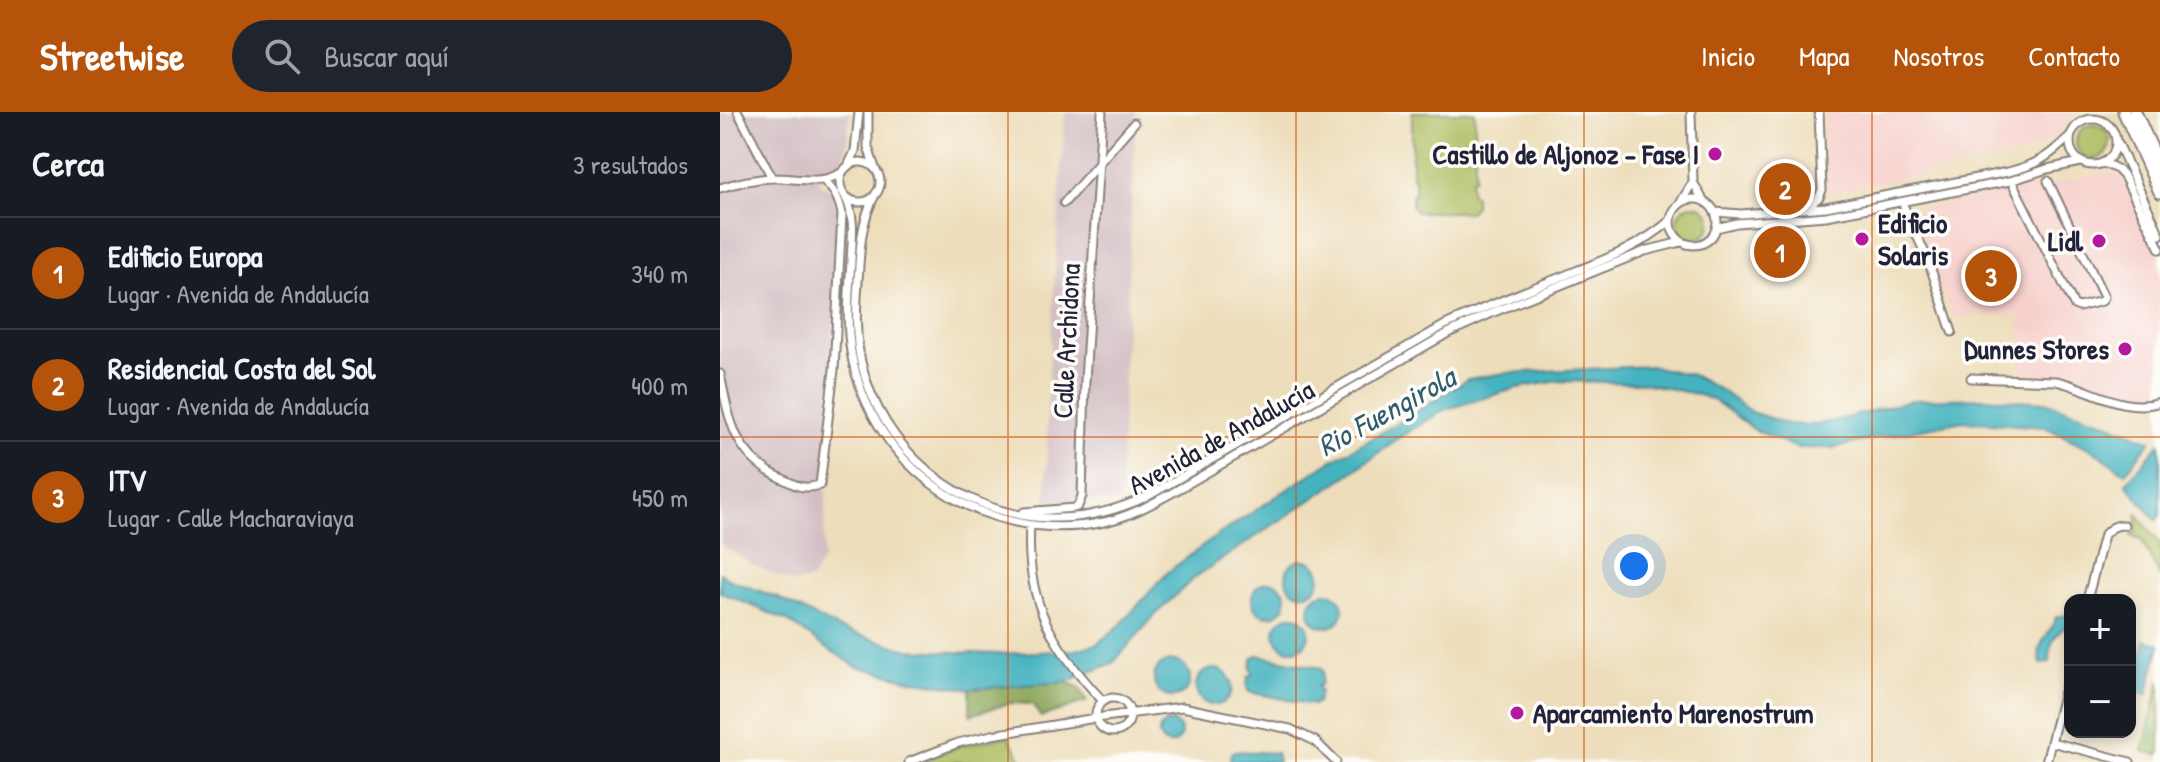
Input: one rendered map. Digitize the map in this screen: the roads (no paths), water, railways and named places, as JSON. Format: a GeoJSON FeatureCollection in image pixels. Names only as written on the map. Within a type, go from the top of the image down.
{"type":"FeatureCollection","features":[{"type":"Feature","properties":{"kind":"highway"},"geometry":{"type":"LineString","coordinates":[[2124,112],[2160,192]]}},
{"type":"Feature","properties":{"kind":"highway"},"geometry":{"type":"LineString","coordinates":[[2135,112],[2160,167]]}},
{"type":"Feature","properties":{"kind":"street"},"geometry":{"type":"LineString","coordinates":[[738,112],[772,178]]}},
{"type":"Feature","properties":{"kind":"street"},"geometry":{"type":"LineString","coordinates":[[823,180],[841,173],[849,164],[855,151],[859,112]]}},
{"type":"Feature","properties":{"kind":"street"},"geometry":{"type":"LineString","coordinates":[[720,188],[772,178],[823,180],[855,201],[867,201],[876,193],[880,182],[868,147],[868,112]]}},
{"type":"Feature","properties":{"kind":"street","name":"Calle Archidona"},"geometry":{"type":"LineString","coordinates":[[1013,512],[1074,508],[1082,496],[1085,381],[1102,112]]}},
{"type":"Feature","properties":{"kind":"street"},"geometry":{"type":"LineString","coordinates":[[1691,112],[1693,182],[1703,200],[1715,212],[1741,214],[1826,207],[2027,167],[2045,159],[2071,135],[2080,123],[2083,112]]}},
{"type":"Feature","properties":{"kind":"street"},"geometry":{"type":"LineString","coordinates":[[1812,203],[1822,190],[1819,112]]}},
{"type":"Feature","properties":{"kind":"street"},"geometry":{"type":"LineString","coordinates":[[2099,112],[2116,137],[2160,235]]}},
{"type":"Feature","properties":{"kind":"street"},"geometry":{"type":"LineString","coordinates":[[2080,123],[2094,119],[2108,124]]}},
{"type":"Feature","properties":{"kind":"street"},"geometry":{"type":"LineString","coordinates":[[1064,203],[1134,123]]}},
{"type":"Feature","properties":{"kind":"street"},"geometry":{"type":"LineString","coordinates":[[2071,135],[2071,150],[2081,162],[2088,165],[2104,163],[2124,176],[2160,249]]}},
{"type":"Feature","properties":{"kind":"street"},"geometry":{"type":"LineString","coordinates":[[2104,163],[2115,152],[2116,137]]}},
{"type":"Feature","properties":{"kind":"street"},"geometry":{"type":"LineString","coordinates":[[849,164],[861,161],[876,170]]}},
{"type":"Feature","properties":{"kind":"street"},"geometry":{"type":"LineString","coordinates":[[1716,228],[1737,223],[1840,213],[2010,181],[2081,162]]}},
{"type":"Feature","properties":{"kind":"street"},"geometry":{"type":"LineString","coordinates":[[841,173],[839,184],[844,194]]}},
{"type":"Feature","properties":{"kind":"street"},"geometry":{"type":"LineString","coordinates":[[720,374],[731,425],[747,455],[769,472],[804,489],[820,485],[834,370],[842,214],[838,198],[823,180]]}},
{"type":"Feature","properties":{"kind":"street"},"geometry":{"type":"LineString","coordinates":[[2014,186],[2074,305],[2079,307],[2102,301],[2104,297],[2048,181]]}},
{"type":"Feature","properties":{"kind":"street"},"geometry":{"type":"LineString","coordinates":[[1693,182],[1674,209],[1671,220],[1672,230],[1681,242],[1697,245],[1711,238],[1716,228],[1715,212]]}},
{"type":"Feature","properties":{"kind":"street","name":"Avenida de Andalucía"},"geometry":{"type":"LineString","coordinates":[[876,193],[862,228],[856,317],[859,350],[871,391],[892,431],[925,469],[955,491],[1013,512],[1050,518],[1082,516],[1134,503],[1445,325],[1491,303],[1629,250],[1671,220]]}},
{"type":"Feature","properties":{"kind":"street","name":"Avenida de Andalucía"},"geometry":{"type":"LineString","coordinates":[[844,194],[851,206],[852,224],[848,303],[851,351],[862,394],[874,419],[910,466],[951,498],[980,512],[1050,527],[1101,523],[1155,503],[1448,333],[1645,251],[1681,242]]}},
{"type":"Feature","properties":{"kind":"street"},"geometry":{"type":"LineString","coordinates":[[1679,204],[1692,198],[1703,200]]}},
{"type":"Feature","properties":{"kind":"street"},"geometry":{"type":"LineString","coordinates":[[1904,207],[1928,260],[1952,332]]}},
{"type":"Feature","properties":{"kind":"street"},"geometry":{"type":"LineString","coordinates":[[1971,378],[2056,381],[2120,402],[2136,405],[2158,403]]}},
{"type":"Feature","properties":{"kind":"street"},"geometry":{"type":"LineString","coordinates":[[1030,525],[1032,577],[1049,633],[1103,701]]}},
{"type":"Feature","properties":{"kind":"street"},"geometry":{"type":"LineString","coordinates":[[2089,594],[2104,535],[2109,529],[2124,525]]}},
{"type":"Feature","properties":{"kind":"street"},"geometry":{"type":"LineString","coordinates":[[2046,762],[2064,691]]}},
{"type":"Feature","properties":{"kind":"street"},"geometry":{"type":"LineString","coordinates":[[1108,699],[1121,699],[1131,713],[1126,727],[1114,733],[1103,730],[1096,718],[1099,706],[1108,699]]}},
{"type":"Feature","properties":{"kind":"street"},"geometry":{"type":"LineString","coordinates":[[909,762],[958,743],[992,735],[1182,707],[1275,725],[1303,734],[1315,741],[1336,762]]}},
{"type":"Feature","properties":{"kind":"street"},"geometry":{"type":"LineString","coordinates":[[2051,742],[2130,762]]}},
{"type":"Feature","properties":{"kind":"water"},"geometry":{"type":"Polygon","coordinates":[[[1650,366],[1692,375],[1751,412],[1788,424],[1815,425],[1913,400],[1985,398],[2045,402],[2151,441],[2125,473],[2093,450],[2045,427],[1963,421],[1834,448],[1797,448],[1755,430],[1715,401],[1644,383],[1559,381],[1517,388],[1444,410],[1397,439],[1194,578],[1156,614],[1113,663],[1066,682],[970,689],[910,680],[856,666],[788,621],[720,592],[720,573],[840,629],[909,650],[999,654],[1075,650],[1097,644],[1121,624],[1169,571],[1218,535],[1329,462],[1468,379],[1505,373],[1650,366]]]}},
{"type":"Feature","properties":{"kind":"water"},"geometry":{"type":"Polygon","coordinates":[[[2160,443],[2160,516],[2156,520],[2126,483],[2160,443]]]}},
{"type":"Feature","properties":{"kind":"water"},"geometry":{"type":"Polygon","coordinates":[[[1303,560],[1315,565],[1320,577],[1315,589],[1303,594],[1291,589],[1286,577],[1291,565],[1303,560]]]}},
{"type":"Feature","properties":{"kind":"water"},"geometry":{"type":"Polygon","coordinates":[[[1269,582],[1281,587],[1286,599],[1281,611],[1269,616],[1257,611],[1252,599],[1257,587],[1269,582]]]}},
{"type":"Feature","properties":{"kind":"water"},"geometry":{"type":"Polygon","coordinates":[[[1326,593],[1338,598],[1343,610],[1338,622],[1326,627],[1314,622],[1309,610],[1314,598],[1326,593]]]}},
{"type":"Feature","properties":{"kind":"water"},"geometry":{"type":"Polygon","coordinates":[[[1292,616],[1304,621],[1309,633],[1304,645],[1292,650],[1280,645],[1275,633],[1280,621],[1292,616]]]}},
{"type":"Feature","properties":{"kind":"water"},"geometry":{"type":"Polygon","coordinates":[[[2064,616],[2064,628],[2054,640],[2050,662],[2041,664],[2040,649],[2056,617],[2064,616]]]}},
{"type":"Feature","properties":{"kind":"water"},"geometry":{"type":"Polygon","coordinates":[[[2144,640],[2160,644],[2147,695],[2138,692],[2144,640]]]}},
{"type":"Feature","properties":{"kind":"water"},"geometry":{"type":"Polygon","coordinates":[[[1257,655],[1321,668],[1323,672],[1321,684],[1317,687],[1320,691],[1317,703],[1313,705],[1249,692],[1248,677],[1253,674],[1252,659],[1257,655]]]}},
{"type":"Feature","properties":{"kind":"water"},"geometry":{"type":"Polygon","coordinates":[[[1172,661],[1184,667],[1190,679],[1184,691],[1172,697],[1160,691],[1154,679],[1160,667],[1172,661]]]}},
{"type":"Feature","properties":{"kind":"water"},"geometry":{"type":"Polygon","coordinates":[[[1214,669],[1227,674],[1232,687],[1227,700],[1214,705],[1201,700],[1196,687],[1201,674],[1214,669]]]}},
{"type":"Feature","properties":{"kind":"water"},"geometry":{"type":"Polygon","coordinates":[[[1170,722],[1178,725],[1181,733],[1178,741],[1170,744],[1162,741],[1159,733],[1162,725],[1170,722]]]}},
{"type":"Feature","properties":{"kind":"water"},"geometry":{"type":"Polygon","coordinates":[[[1234,751],[1276,753],[1278,762],[1230,762],[1234,751]]]}},
{"type":"Feature","properties":{"kind":"waterway"},"geometry":{"type":"LineString","coordinates":[[2150,749],[2155,727]]}},
{"type":"Feature","properties":{"kind":"place","name":"Castillo de Aljonoz - Fase I"},"geometry":{"type":"Point","coordinates":[1715,154]}},
{"type":"Feature","properties":{"kind":"place","name":"Residencial Costa del Sol"},"geometry":{"type":"Point","coordinates":[1785,189]}},
{"type":"Feature","properties":{"kind":"place","name":"Edificio Solaris"},"geometry":{"type":"Point","coordinates":[1862,239]}},
{"type":"Feature","properties":{"kind":"place","name":"Lidl"},"geometry":{"type":"Point","coordinates":[2099,241]}},
{"type":"Feature","properties":{"kind":"place","name":"Edificio Europa"},"geometry":{"type":"Point","coordinates":[1780,252]}},
{"type":"Feature","properties":{"kind":"place","name":"ITV"},"geometry":{"type":"Point","coordinates":[1991,276]}},
{"type":"Feature","properties":{"kind":"place","name":"Dunnes Stores"},"geometry":{"type":"Point","coordinates":[2125,349]}},
{"type":"Feature","properties":{"kind":"place","name":"Aparcamiento Marenostrum"},"geometry":{"type":"Point","coordinates":[1517,713]}},
{"type":"Feature","properties":{"kind":"water label","name":"Rio Fuengirola"},"geometry":{"type":"Point","coordinates":[1386,411]}}]}
